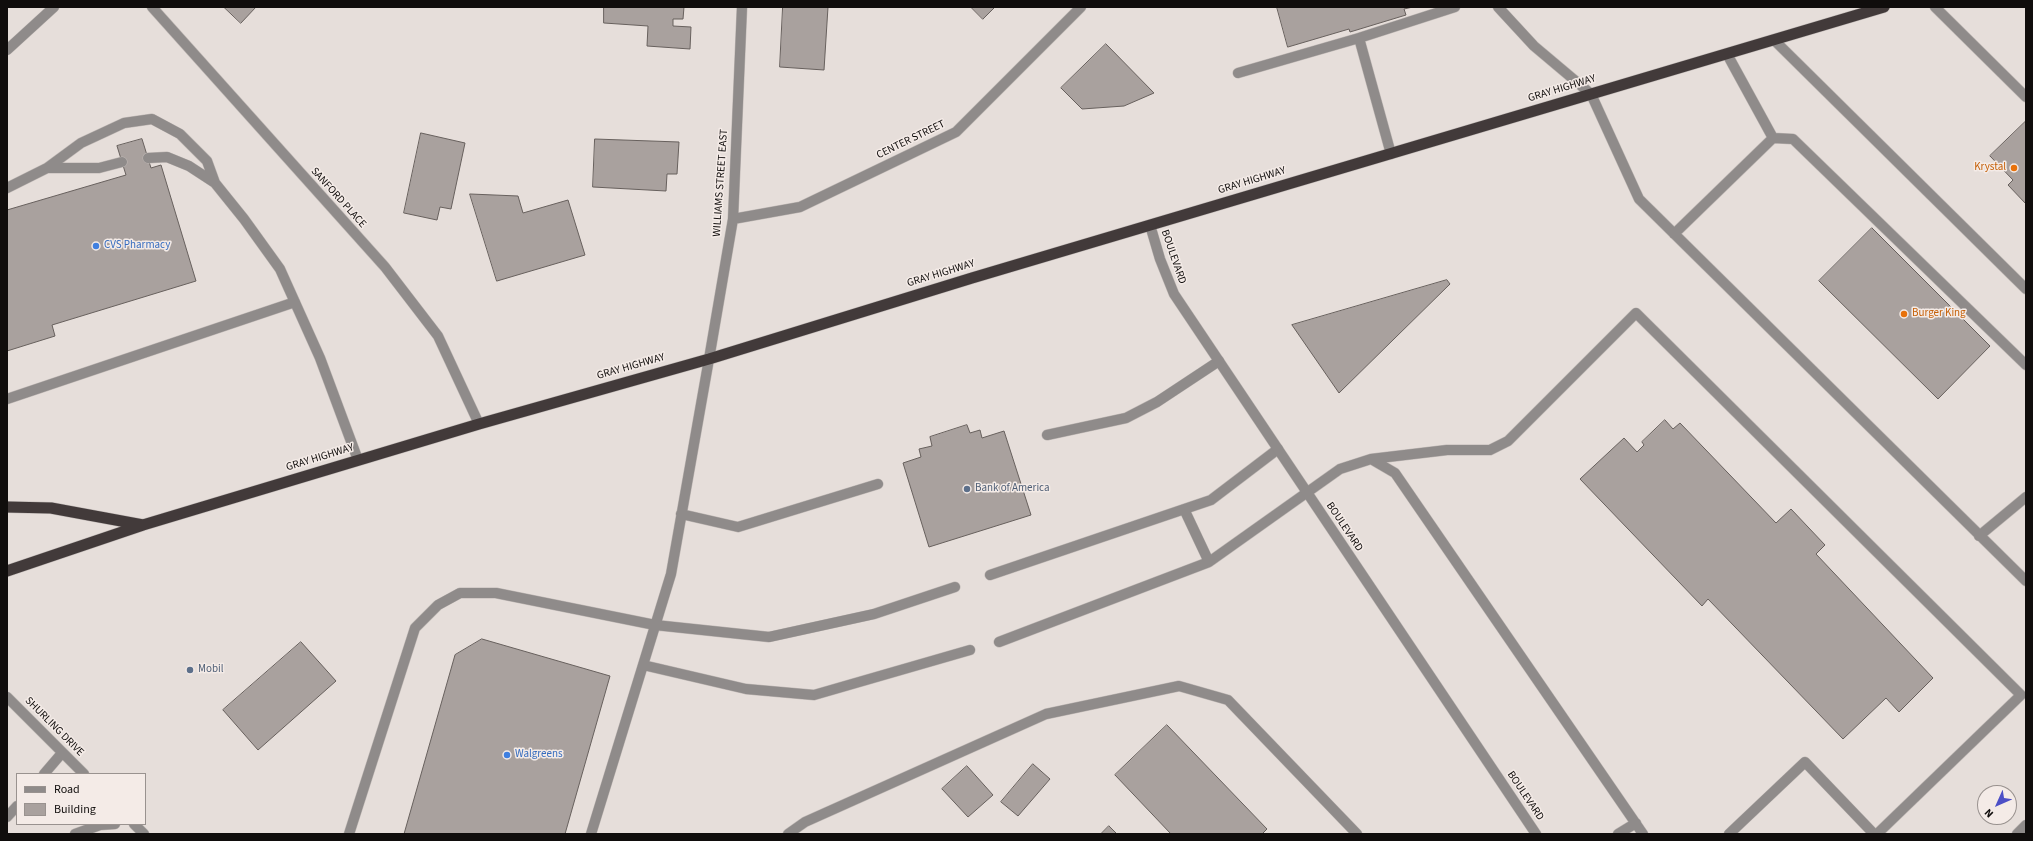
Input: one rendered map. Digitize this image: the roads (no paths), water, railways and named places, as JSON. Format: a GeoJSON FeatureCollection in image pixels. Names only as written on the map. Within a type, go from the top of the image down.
{"type":"FeatureCollection","features":[{"type":"Feature","properties":{"kind":"highway","name":"GRAY HIGHWAY"},"geometry":{"type":"LineString","coordinates":[[7,571],[143,526],[358,460],[709,359],[1150,225],[1884,7]]}},
{"type":"Feature","properties":{"kind":"highway"},"geometry":{"type":"LineString","coordinates":[[7,506],[51,508],[143,526]]}},
{"type":"Feature","properties":{"kind":"street"},"geometry":{"type":"LineString","coordinates":[[7,50],[54,7]]}},
{"type":"Feature","properties":{"kind":"street","name":"SANFORD PLACE"},"geometry":{"type":"LineString","coordinates":[[152,7],[385,267],[438,336],[479,424]]}},
{"type":"Feature","properties":{"kind":"street","name":"WILLIAMS STREET EAST"},"geometry":{"type":"LineString","coordinates":[[591,834],[654,625],[671,574],[732,219],[742,7]]}},
{"type":"Feature","properties":{"kind":"street","name":"CENTER STREET"},"geometry":{"type":"LineString","coordinates":[[732,219],[800,207],[956,132],[1081,7]]}},
{"type":"Feature","properties":{"kind":"street"},"geometry":{"type":"LineString","coordinates":[[1238,73],[1359,38],[1455,7]]}},
{"type":"Feature","properties":{"kind":"street"},"geometry":{"type":"LineString","coordinates":[[1498,7],[1534,46],[1591,94],[1639,199],[1980,536],[2024,577]]}},
{"type":"Feature","properties":{"kind":"street"},"geometry":{"type":"LineString","coordinates":[[1935,7],[2026,97]]}},
{"type":"Feature","properties":{"kind":"street"},"geometry":{"type":"LineString","coordinates":[[1359,38],[1391,154]]}},
{"type":"Feature","properties":{"kind":"street"},"geometry":{"type":"LineString","coordinates":[[1774,40],[2026,290]]}},
{"type":"Feature","properties":{"kind":"street"},"geometry":{"type":"LineString","coordinates":[[1727,54],[1773,138]]}},
{"type":"Feature","properties":{"kind":"street"},"geometry":{"type":"LineString","coordinates":[[7,188],[47,168],[88,140],[124,123],[152,119],[180,134],[206,161],[215,183],[244,219],[280,269],[320,358],[358,460]]}},
{"type":"Feature","properties":{"kind":"street"},"geometry":{"type":"LineString","coordinates":[[1674,234],[1773,138],[1793,139],[2026,365]]}},
{"type":"Feature","properties":{"kind":"street"},"geometry":{"type":"LineString","coordinates":[[148,158],[167,157],[189,166],[215,183]]}},
{"type":"Feature","properties":{"kind":"street"},"geometry":{"type":"LineString","coordinates":[[47,168],[99,168],[122,162]]}},
{"type":"Feature","properties":{"kind":"street","name":"BOULEVARD"},"geometry":{"type":"LineString","coordinates":[[1150,225],[1160,259],[1174,294],[1536,834]]}},
{"type":"Feature","properties":{"kind":"street"},"geometry":{"type":"LineString","coordinates":[[7,399],[295,302]]}},
{"type":"Feature","properties":{"kind":"street"},"geometry":{"type":"LineString","coordinates":[[999,642],[1209,562],[1340,469],[1371,459],[1446,450],[1490,450],[1508,441],[1636,313],[2023,697],[1877,834]]}},
{"type":"Feature","properties":{"kind":"street"},"geometry":{"type":"LineString","coordinates":[[1047,435],[1126,418],[1157,402],[1219,361]]}},
{"type":"Feature","properties":{"kind":"street"},"geometry":{"type":"LineString","coordinates":[[990,575],[1211,500],[1278,449]]}},
{"type":"Feature","properties":{"kind":"street"},"geometry":{"type":"LineString","coordinates":[[1371,459],[1395,473],[1643,834]]}},
{"type":"Feature","properties":{"kind":"street"},"geometry":{"type":"LineString","coordinates":[[681,514],[738,527],[878,484]]}},
{"type":"Feature","properties":{"kind":"street"},"geometry":{"type":"LineString","coordinates":[[1980,536],[2026,497]]}},
{"type":"Feature","properties":{"kind":"street"},"geometry":{"type":"LineString","coordinates":[[1184,509],[1209,562]]}},
{"type":"Feature","properties":{"kind":"street"},"geometry":{"type":"LineString","coordinates":[[349,834],[415,628],[438,605],[460,593],[496,593],[654,625],[769,637],[874,614],[956,587]]}},
{"type":"Feature","properties":{"kind":"street"},"geometry":{"type":"LineString","coordinates":[[643,664],[746,689],[814,695],[970,650]]}},
{"type":"Feature","properties":{"kind":"street"},"geometry":{"type":"LineString","coordinates":[[788,834],[805,822],[1046,714],[1179,686],[1228,700],[1357,834]]}},
{"type":"Feature","properties":{"kind":"street","name":"SHURLING DRIVE"},"geometry":{"type":"LineString","coordinates":[[7,697],[83,773]]}},
{"type":"Feature","properties":{"kind":"street"},"geometry":{"type":"LineString","coordinates":[[45,773],[62,753]]}},
{"type":"Feature","properties":{"kind":"street"},"geometry":{"type":"LineString","coordinates":[[1729,834],[1805,762],[1874,834]]}},
{"type":"Feature","properties":{"kind":"street"},"geometry":{"type":"LineString","coordinates":[[7,818],[16,807]]}},
{"type":"Feature","properties":{"kind":"street"},"geometry":{"type":"LineString","coordinates":[[1618,834],[1636,823]]}},
{"type":"Feature","properties":{"kind":"street"},"geometry":{"type":"LineString","coordinates":[[75,834],[100,825]]}},
{"type":"Feature","properties":{"kind":"street"},"geometry":{"type":"LineString","coordinates":[[135,825],[144,834]]}},
{"type":"Feature","properties":{"kind":"street"},"geometry":{"type":"LineString","coordinates":[[2017,834],[2026,825]]}},
{"type":"Feature","properties":{"kind":"place","name":"Krystal"},"geometry":{"type":"Point","coordinates":[2014,168]}},
{"type":"Feature","properties":{"kind":"place","name":"CVS Pharmacy"},"geometry":{"type":"Point","coordinates":[96,246]}},
{"type":"Feature","properties":{"kind":"place","name":"Burger King"},"geometry":{"type":"Point","coordinates":[1904,314]}},
{"type":"Feature","properties":{"kind":"place","name":"Bank of America"},"geometry":{"type":"Point","coordinates":[967,489]}},
{"type":"Feature","properties":{"kind":"place","name":"Mobil"},"geometry":{"type":"Point","coordinates":[190,670]}},
{"type":"Feature","properties":{"kind":"place","name":"Walgreens"},"geometry":{"type":"Point","coordinates":[507,755]}}]}
